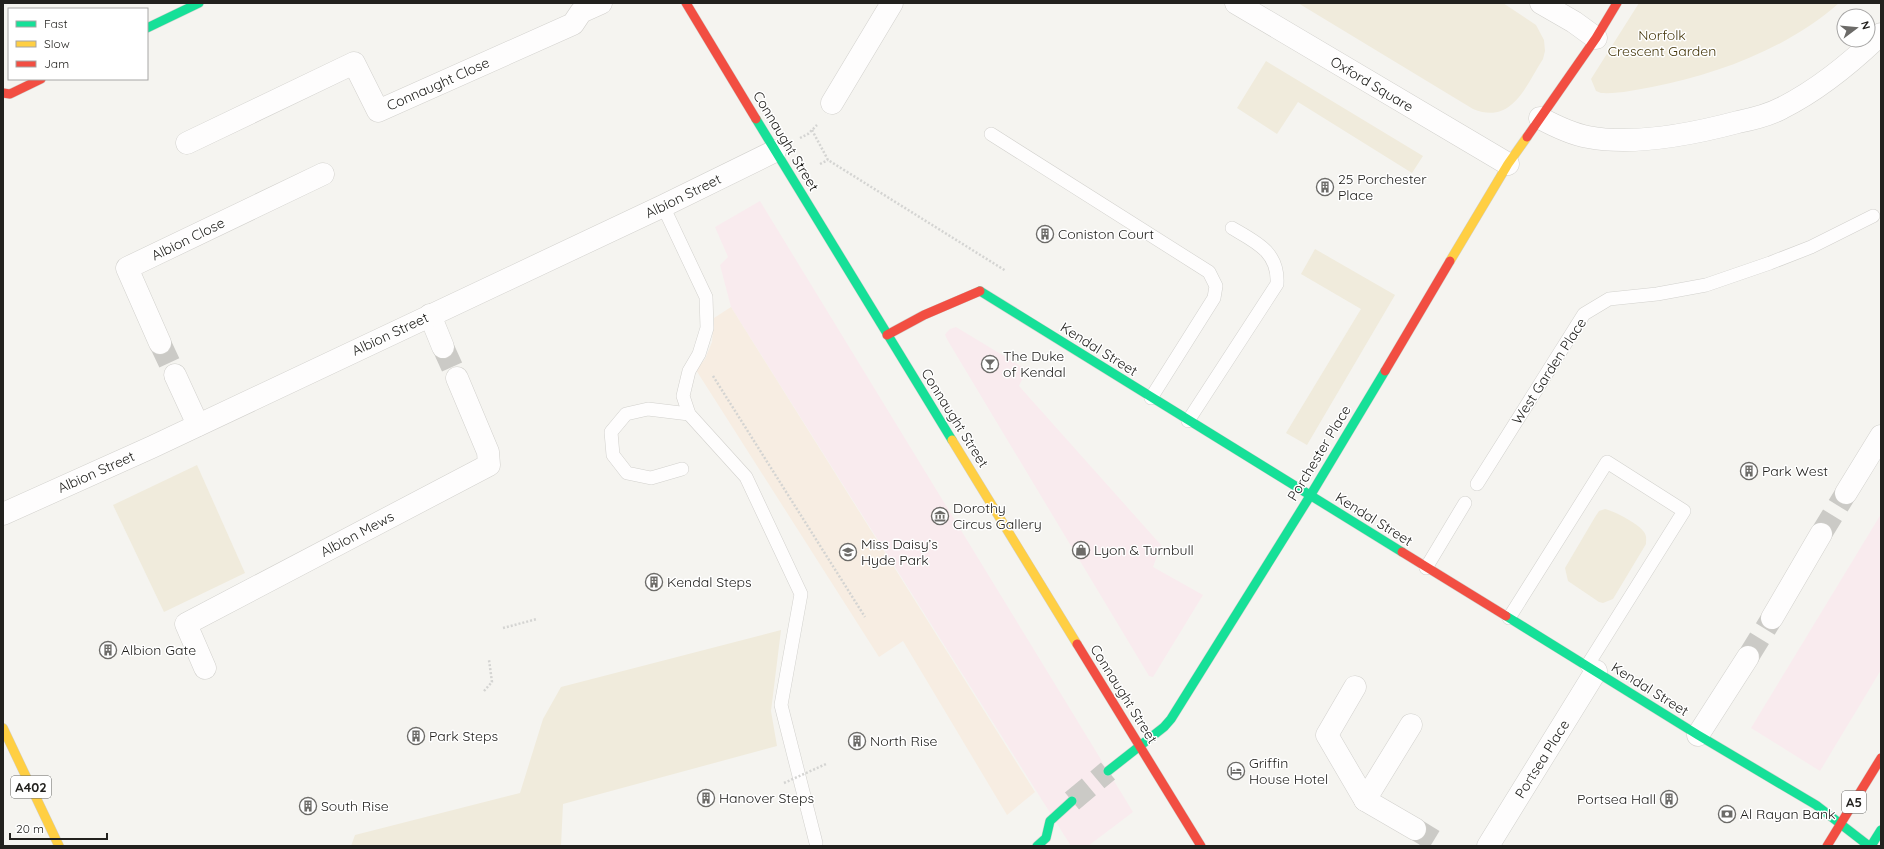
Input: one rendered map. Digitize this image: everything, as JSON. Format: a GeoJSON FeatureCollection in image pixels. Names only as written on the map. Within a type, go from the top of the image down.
{"type":"FeatureCollection","features":[{"type":"Feature","properties":{"kind":"main road"},"geometry":{"type":"LineString","coordinates":[[148,28],[198,3]]}},
{"type":"Feature","properties":{"kind":"main road","name":"Connaught Street"},"geometry":{"type":"LineString","coordinates":[[686,3],[887,335],[1201,846]]}},
{"type":"Feature","properties":{"kind":"main road"},"geometry":{"type":"LineString","coordinates":[[1540,118],[1596,38],[1617,3]]}},
{"type":"Feature","properties":{"kind":"main road"},"geometry":{"type":"LineString","coordinates":[[6,96],[39,80]]}},
{"type":"Feature","properties":{"kind":"main road","name":"Porchester Place"},"geometry":{"type":"LineString","coordinates":[[1108,772],[1172,719],[1310,496],[1508,164],[1540,118]]}},
{"type":"Feature","properties":{"kind":"main road","name":"Kendal Street"},"geometry":{"type":"LineString","coordinates":[[887,335],[924,315],[981,291],[1426,568],[1698,735],[1790,788],[1870,846]]}},
{"type":"Feature","properties":{"kind":"main road","name":"A402"},"geometry":{"type":"LineString","coordinates":[[3,728],[60,846]]}},
{"type":"Feature","properties":{"kind":"main road","name":"A5"},"geometry":{"type":"LineString","coordinates":[[1827,846],[1881,758]]}},
{"type":"Feature","properties":{"kind":"main road"},"geometry":{"type":"LineString","coordinates":[[1037,846],[1046,838],[1050,821],[1072,801]]}},
{"type":"Feature","properties":{"kind":"main road"},"geometry":{"type":"LineString","coordinates":[[1870,846],[1881,830]]}},
{"type":"Feature","properties":{"kind":"street","name":"Connaught Close"},"geometry":{"type":"LineString","coordinates":[[187,143],[354,63],[378,111],[573,24],[581,12],[601,3]]}},
{"type":"Feature","properties":{"kind":"street"},"geometry":{"type":"LineString","coordinates":[[832,103],[892,3]]}},
{"type":"Feature","properties":{"kind":"street","name":"Oxford Square"},"geometry":{"type":"LineString","coordinates":[[1236,3],[1508,164]]}},
{"type":"Feature","properties":{"kind":"street"},"geometry":{"type":"LineString","coordinates":[[1541,3],[1574,22],[1596,38]]}},
{"type":"Feature","properties":{"kind":"street"},"geometry":{"type":"LineString","coordinates":[[1540,118],[1560,128],[1588,138],[1621,140],[1652,139],[1681,135],[1724,126],[1781,109],[1817,87],[1866,49],[1881,34]]}},
{"type":"Feature","properties":{"kind":"street","name":"Albion Street"},"geometry":{"type":"LineString","coordinates":[[3,514],[198,425],[663,206],[775,151]]}},
{"type":"Feature","properties":{"kind":"street","name":"Albion Close"},"geometry":{"type":"LineString","coordinates":[[160,343],[127,268],[323,174]]}},
{"type":"Feature","properties":{"kind":"street"},"geometry":{"type":"LineString","coordinates":[[430,315],[443,347]]}},
{"type":"Feature","properties":{"kind":"street"},"geometry":{"type":"LineString","coordinates":[[175,375],[198,425]]}},
{"type":"Feature","properties":{"kind":"street","name":"Albion Mews"},"geometry":{"type":"LineString","coordinates":[[205,668],[186,624],[489,465],[488,452],[457,378]]}},
{"type":"Feature","properties":{"kind":"street"},"geometry":{"type":"LineString","coordinates":[[1846,493],[1881,436]]}},
{"type":"Feature","properties":{"kind":"street"},"geometry":{"type":"LineString","coordinates":[[1772,618],[1821,534]]}},
{"type":"Feature","properties":{"kind":"street"},"geometry":{"type":"LineString","coordinates":[[1698,735],[1748,657]]}},
{"type":"Feature","properties":{"kind":"street","name":"Portsea Place"},"geometry":{"type":"LineString","coordinates":[[1488,846],[1592,669]]}},
{"type":"Feature","properties":{"kind":"street"},"geometry":{"type":"LineString","coordinates":[[1355,687],[1327,735],[1365,800],[1415,829]]}},
{"type":"Feature","properties":{"kind":"street"},"geometry":{"type":"LineString","coordinates":[[1365,800],[1411,725]]}},
{"type":"Feature","properties":{"kind":"lane"},"geometry":{"type":"LineString","coordinates":[[991,134],[1210,272],[1216,286],[1214,298],[1151,398]]}},
{"type":"Feature","properties":{"kind":"lane"},"geometry":{"type":"LineString","coordinates":[[663,206],[706,297],[707,328],[698,354],[689,371],[683,396],[689,414],[746,477],[801,594],[781,705],[816,843]]}},
{"type":"Feature","properties":{"kind":"lane","name":"West Garden Place"},"geometry":{"type":"LineString","coordinates":[[1477,484],[1584,314],[1609,299],[1657,294],[1706,285],[1721,280],[1811,247],[1873,216]]}},
{"type":"Feature","properties":{"kind":"lane"},"geometry":{"type":"LineString","coordinates":[[1188,421],[1277,284],[1278,273],[1272,258],[1259,244],[1232,228]]}},
{"type":"Feature","properties":{"kind":"lane"},"geometry":{"type":"LineString","coordinates":[[682,469],[651,478],[628,473],[613,455],[611,432],[626,414],[648,409],[689,414]]}},
{"type":"Feature","properties":{"kind":"lane"},"geometry":{"type":"LineString","coordinates":[[1509,618],[1607,462],[1684,511],[1592,669]]}},
{"type":"Feature","properties":{"kind":"lane"},"geometry":{"type":"LineString","coordinates":[[1426,568],[1465,503]]}},
{"type":"Feature","properties":{"kind":"path"},"geometry":{"type":"LineString","coordinates":[[812,130],[828,160],[1012,275]]}},
{"type":"Feature","properties":{"kind":"path"},"geometry":{"type":"LineString","coordinates":[[820,164],[828,160]]}},
{"type":"Feature","properties":{"kind":"path"},"geometry":{"type":"LineString","coordinates":[[698,354],[865,618]]}},
{"type":"Feature","properties":{"kind":"path"},"geometry":{"type":"LineString","coordinates":[[503,628],[537,619]]}},
{"type":"Feature","properties":{"kind":"path"},"geometry":{"type":"LineString","coordinates":[[484,691],[492,682],[489,660]]}},
{"type":"Feature","properties":{"kind":"path"},"geometry":{"type":"LineString","coordinates":[[784,783],[826,764]]}},
{"type":"Feature","properties":{"kind":"shaded area"},"geometry":{"type":"Polygon","coordinates":[[[760,201],[1133,812],[1088,846],[1071,846],[731,307],[720,265],[728,257],[715,227],[760,201]]]}},
{"type":"Feature","properties":{"kind":"shaded area","name":"Miss Daisy’s Hyde Park"},"geometry":{"type":"Polygon","coordinates":[[[731,307],[1035,792],[1007,815],[903,641],[879,657],[696,370],[705,359],[712,342],[714,318],[731,307]]]}},
{"type":"Feature","properties":{"kind":"shaded area"},"geometry":{"type":"Polygon","coordinates":[[[956,327],[1027,370],[1019,386],[1161,545],[1153,567],[1203,595],[1153,677],[1149,676],[948,341],[945,335],[950,329],[956,327]]]}},
{"type":"Feature","properties":{"kind":"shaded area"},"geometry":{"type":"Polygon","coordinates":[[[1881,514],[1881,670],[1820,771],[1751,728],[1881,514]]]}},
{"type":"Feature","properties":{"kind":"green space"},"geometry":{"type":"Polygon","coordinates":[[[1298,3],[1503,3],[1536,25],[1544,40],[1545,51],[1543,59],[1516,100],[1508,108],[1498,112],[1486,113],[1473,109],[1298,3]]]}},
{"type":"Feature","properties":{"kind":"green space","name":"Norfolk Crescent Garden"},"geometry":{"type":"Polygon","coordinates":[[[1639,3],[1839,3],[1798,33],[1775,46],[1727,67],[1677,82],[1640,89],[1607,93],[1596,91],[1591,79],[1639,3]]]}},
{"type":"Feature","properties":{"kind":"green space"},"geometry":{"type":"Polygon","coordinates":[[[1266,61],[1423,156],[1412,173],[1298,102],[1277,134],[1237,108],[1266,61]]]}},
{"type":"Feature","properties":{"kind":"green space"},"geometry":{"type":"Polygon","coordinates":[[[1315,249],[1395,295],[1307,445],[1286,433],[1361,309],[1301,274],[1315,249]]]}},
{"type":"Feature","properties":{"kind":"green space"},"geometry":{"type":"Polygon","coordinates":[[[197,465],[245,573],[164,612],[113,505],[197,465]]]}},
{"type":"Feature","properties":{"kind":"green space"},"geometry":{"type":"Polygon","coordinates":[[[1605,509],[1620,515],[1637,525],[1646,535],[1646,544],[1613,599],[1603,603],[1599,602],[1568,581],[1565,568],[1599,511],[1605,509]]]}},
{"type":"Feature","properties":{"kind":"green space"},"geometry":{"type":"Polygon","coordinates":[[[781,630],[771,711],[777,746],[563,804],[561,846],[351,846],[355,835],[520,793],[543,719],[561,687],[781,630]]]}},
{"type":"Feature","properties":{"kind":"tunnel"},"geometry":{"type":"LineString","coordinates":[[160,343],[175,375]]}},
{"type":"Feature","properties":{"kind":"tunnel"},"geometry":{"type":"LineString","coordinates":[[443,347],[457,378]]}},
{"type":"Feature","properties":{"kind":"tunnel"},"geometry":{"type":"LineString","coordinates":[[1821,534],[1846,493]]}},
{"type":"Feature","properties":{"kind":"tunnel"},"geometry":{"type":"LineString","coordinates":[[1748,657],[1772,618]]}},
{"type":"Feature","properties":{"kind":"tunnel"},"geometry":{"type":"LineString","coordinates":[[1072,801],[1108,771]]}},
{"type":"Feature","properties":{"kind":"tunnel"},"geometry":{"type":"LineString","coordinates":[[1415,829],[1443,846]]}},
{"type":"Feature","properties":{"kind":"traffic: fast"},"geometry":{"type":"LineString","coordinates":[[148,28],[199,3]]}},
{"type":"Feature","properties":{"kind":"traffic: fast"},"geometry":{"type":"LineString","coordinates":[[756,119],[952,440]]}},
{"type":"Feature","properties":{"kind":"traffic: fast"},"geometry":{"type":"LineString","coordinates":[[980,291],[1402,552]]}},
{"type":"Feature","properties":{"kind":"traffic: fast"},"geometry":{"type":"LineString","coordinates":[[1108,771],[1164,727],[1171,719],[1310,496],[1385,371]]}},
{"type":"Feature","properties":{"kind":"traffic: fast"},"geometry":{"type":"LineString","coordinates":[[1506,616],[1698,735],[1816,805],[1869,846]]}},
{"type":"Feature","properties":{"kind":"traffic: fast"},"geometry":{"type":"LineString","coordinates":[[1037,846],[1046,838],[1050,821],[1072,801]]}},
{"type":"Feature","properties":{"kind":"traffic: fast"},"geometry":{"type":"LineString","coordinates":[[1871,846],[1881,830]]}},
{"type":"Feature","properties":{"kind":"traffic: slow"},"geometry":{"type":"LineString","coordinates":[[1450,261],[1508,164],[1527,137]]}},
{"type":"Feature","properties":{"kind":"traffic: slow"},"geometry":{"type":"LineString","coordinates":[[952,440],[1077,644]]}},
{"type":"Feature","properties":{"kind":"traffic: slow"},"geometry":{"type":"LineString","coordinates":[[3,728],[59,846]]}},
{"type":"Feature","properties":{"kind":"traffic: jam"},"geometry":{"type":"LineString","coordinates":[[686,3],[756,119]]}},
{"type":"Feature","properties":{"kind":"traffic: jam"},"geometry":{"type":"LineString","coordinates":[[1527,137],[1596,38],[1617,3]]}},
{"type":"Feature","properties":{"kind":"traffic: jam"},"geometry":{"type":"LineString","coordinates":[[3,93],[10,94],[39,80]]}},
{"type":"Feature","properties":{"kind":"traffic: jam"},"geometry":{"type":"LineString","coordinates":[[1385,371],[1450,261]]}},
{"type":"Feature","properties":{"kind":"traffic: jam"},"geometry":{"type":"LineString","coordinates":[[887,335],[924,315],[980,291]]}},
{"type":"Feature","properties":{"kind":"traffic: jam"},"geometry":{"type":"LineString","coordinates":[[1402,552],[1506,616]]}},
{"type":"Feature","properties":{"kind":"traffic: jam"},"geometry":{"type":"LineString","coordinates":[[1077,644],[1201,846]]}},
{"type":"Feature","properties":{"kind":"traffic: jam"},"geometry":{"type":"LineString","coordinates":[[1827,846],[1881,758]]}},
{"type":"Feature","properties":{"kind":"place","name":"25 Porchester Place"},"geometry":{"type":"Point","coordinates":[1325,187]}},
{"type":"Feature","properties":{"kind":"place","name":"Coniston Court"},"geometry":{"type":"Point","coordinates":[1045,234]}},
{"type":"Feature","properties":{"kind":"place","name":"The Duke of Kendal"},"geometry":{"type":"Point","coordinates":[990,364]}},
{"type":"Feature","properties":{"kind":"place","name":"Park West"},"geometry":{"type":"Point","coordinates":[1749,471]}},
{"type":"Feature","properties":{"kind":"place","name":"Dorothy Circus Gallery"},"geometry":{"type":"Point","coordinates":[940,516]}},
{"type":"Feature","properties":{"kind":"place","name":"Lyon & Turnbull"},"geometry":{"type":"Point","coordinates":[1081,550]}},
{"type":"Feature","properties":{"kind":"place","name":"Miss Daisy’s Hyde Park"},"geometry":{"type":"Point","coordinates":[848,552]}},
{"type":"Feature","properties":{"kind":"place","name":"Kendal Steps"},"geometry":{"type":"Point","coordinates":[654,582]}},
{"type":"Feature","properties":{"kind":"place","name":"Albion Gate"},"geometry":{"type":"Point","coordinates":[108,650]}},
{"type":"Feature","properties":{"kind":"place","name":"Park Steps"},"geometry":{"type":"Point","coordinates":[416,736]}},
{"type":"Feature","properties":{"kind":"place","name":"North Rise"},"geometry":{"type":"Point","coordinates":[857,741]}},
{"type":"Feature","properties":{"kind":"place","name":"Griffin House Hotel"},"geometry":{"type":"Point","coordinates":[1236,771]}},
{"type":"Feature","properties":{"kind":"place","name":"Hanover Steps"},"geometry":{"type":"Point","coordinates":[706,798]}},
{"type":"Feature","properties":{"kind":"place","name":"Portsea Hall"},"geometry":{"type":"Point","coordinates":[1669,799]}},
{"type":"Feature","properties":{"kind":"place","name":"South Rise"},"geometry":{"type":"Point","coordinates":[308,806]}},
{"type":"Feature","properties":{"kind":"place","name":"Al Rayan Bank"},"geometry":{"type":"Point","coordinates":[1727,814]}}]}
